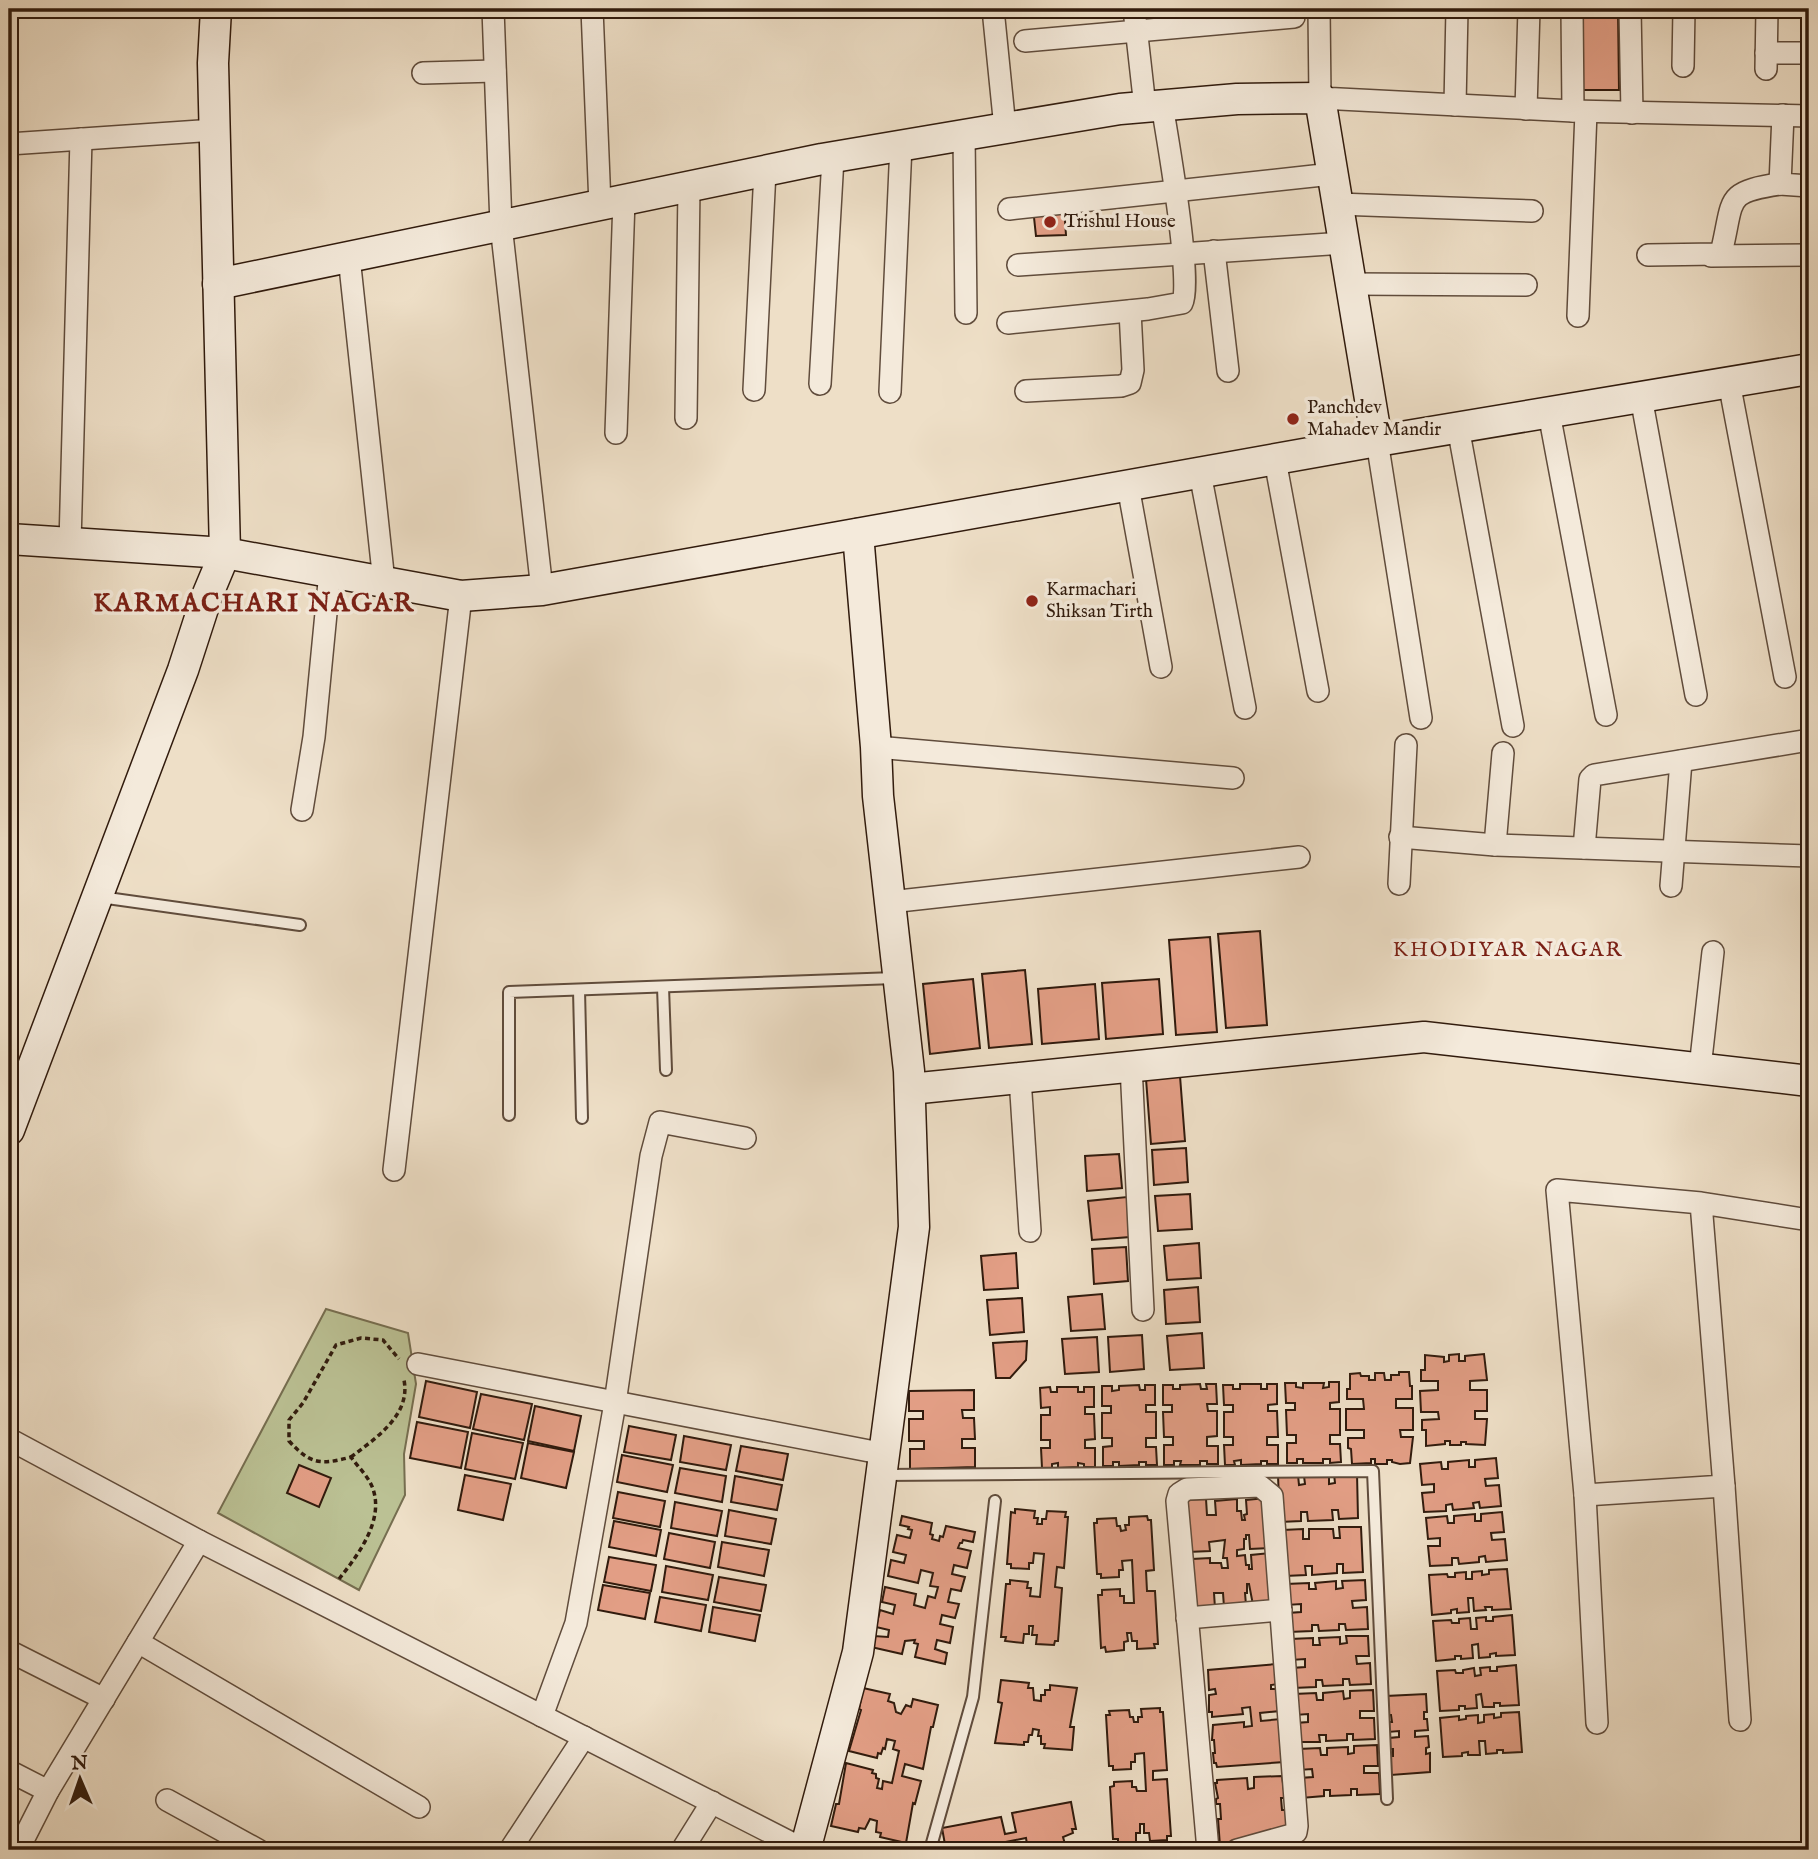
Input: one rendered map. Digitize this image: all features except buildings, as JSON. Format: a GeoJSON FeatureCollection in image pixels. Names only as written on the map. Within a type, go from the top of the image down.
{"type":"FeatureCollection","features":[{"type":"Feature","properties":{"kind":"street"},"geometry":{"type":"LineString","coordinates":[[9,1130],[183,670],[207,596],[225,554],[215,130],[216,9]]}},
{"type":"Feature","properties":{"kind":"street"},"geometry":{"type":"LineString","coordinates":[[493,9],[501,225],[542,590]]}},
{"type":"Feature","properties":{"kind":"street"},"geometry":{"type":"LineString","coordinates":[[592,9],[612,203],[616,433]]}},
{"type":"Feature","properties":{"kind":"street"},"geometry":{"type":"LineString","coordinates":[[993,9],[1005,128]]}},
{"type":"Feature","properties":{"kind":"street"},"geometry":{"type":"LineString","coordinates":[[1008,323],[1167,307],[1182,303],[1186,296],[1175,192],[1136,31],[1134,9]]}},
{"type":"Feature","properties":{"kind":"street"},"geometry":{"type":"LineString","coordinates":[[1319,9],[1320,98],[1421,718]]}},
{"type":"Feature","properties":{"kind":"street"},"geometry":{"type":"LineString","coordinates":[[1455,105],[1457,9]]}},
{"type":"Feature","properties":{"kind":"street"},"geometry":{"type":"LineString","coordinates":[[1526,109],[1529,9]]}},
{"type":"Feature","properties":{"kind":"street"},"geometry":{"type":"LineString","coordinates":[[1572,9],[1580,111],[1578,316]]}},
{"type":"Feature","properties":{"kind":"street"},"geometry":{"type":"LineString","coordinates":[[1630,9],[1632,113]]}},
{"type":"Feature","properties":{"kind":"street"},"geometry":{"type":"LineString","coordinates":[[1683,66],[1684,9]]}},
{"type":"Feature","properties":{"kind":"street"},"geometry":{"type":"LineString","coordinates":[[1767,9],[1766,61],[1809,53]]}},
{"type":"Feature","properties":{"kind":"street"},"geometry":{"type":"LineString","coordinates":[[1025,41],[1294,17]]}},
{"type":"Feature","properties":{"kind":"street"},"geometry":{"type":"LineString","coordinates":[[423,73],[495,72]]}},
{"type":"Feature","properties":{"kind":"street"},"geometry":{"type":"LineString","coordinates":[[218,284],[901,145],[1153,106],[1237,99],[1320,98],[1632,113],[1809,116]]}},
{"type":"Feature","properties":{"kind":"street"},"geometry":{"type":"LineString","coordinates":[[1780,184],[1783,115]]}},
{"type":"Feature","properties":{"kind":"street"},"geometry":{"type":"LineString","coordinates":[[9,144],[215,130]]}},
{"type":"Feature","properties":{"kind":"street"},"geometry":{"type":"LineString","coordinates":[[964,135],[966,313]]}},
{"type":"Feature","properties":{"kind":"street"},"geometry":{"type":"LineString","coordinates":[[69,543],[81,139]]}},
{"type":"Feature","properties":{"kind":"street"},"geometry":{"type":"LineString","coordinates":[[890,391],[901,145]]}},
{"type":"Feature","properties":{"kind":"street"},"geometry":{"type":"LineString","coordinates":[[820,384],[833,158]]}},
{"type":"Feature","properties":{"kind":"street"},"geometry":{"type":"LineString","coordinates":[[754,390],[765,171]]}},
{"type":"Feature","properties":{"kind":"street"},"geometry":{"type":"LineString","coordinates":[[1009,209],[1332,174]]}},
{"type":"Feature","properties":{"kind":"street"},"geometry":{"type":"LineString","coordinates":[[1711,256],[1723,249],[1732,203],[1740,193],[1780,184],[1809,186]]}},
{"type":"Feature","properties":{"kind":"street"},"geometry":{"type":"LineString","coordinates":[[686,418],[688,187]]}},
{"type":"Feature","properties":{"kind":"street"},"geometry":{"type":"LineString","coordinates":[[1338,204],[1532,211]]}},
{"type":"Feature","properties":{"kind":"street"},"geometry":{"type":"LineString","coordinates":[[1018,265],[1344,243]]}},
{"type":"Feature","properties":{"kind":"street"},"geometry":{"type":"LineString","coordinates":[[1214,251],[1228,371]]}},
{"type":"Feature","properties":{"kind":"street"},"geometry":{"type":"LineString","coordinates":[[1648,256],[1809,255]]}},
{"type":"Feature","properties":{"kind":"street"},"geometry":{"type":"LineString","coordinates":[[349,257],[384,582]]}},
{"type":"Feature","properties":{"kind":"street"},"geometry":{"type":"LineString","coordinates":[[1351,284],[1527,285]]}},
{"type":"Feature","properties":{"kind":"street"},"geometry":{"type":"LineString","coordinates":[[1026,391],[1121,386],[1130,383],[1133,370],[1130,311]]}},
{"type":"Feature","properties":{"kind":"street"},"geometry":{"type":"LineString","coordinates":[[9,539],[225,554],[461,596],[542,590],[1377,441],[1809,369]]}},
{"type":"Feature","properties":{"kind":"street"},"geometry":{"type":"LineString","coordinates":[[1729,382],[1785,677]]}},
{"type":"Feature","properties":{"kind":"street"},"geometry":{"type":"LineString","coordinates":[[1642,397],[1696,695]]}},
{"type":"Feature","properties":{"kind":"street"},"geometry":{"type":"LineString","coordinates":[[1549,413],[1606,715]]}},
{"type":"Feature","properties":{"kind":"street"},"geometry":{"type":"LineString","coordinates":[[1458,427],[1513,726]]}},
{"type":"Feature","properties":{"kind":"street"},"geometry":{"type":"LineString","coordinates":[[1275,460],[1318,691]]}},
{"type":"Feature","properties":{"kind":"street"},"geometry":{"type":"LineString","coordinates":[[1200,473],[1245,708]]}},
{"type":"Feature","properties":{"kind":"street"},"geometry":{"type":"LineString","coordinates":[[1128,486],[1161,667]]}},
{"type":"Feature","properties":{"kind":"street"},"geometry":{"type":"LineString","coordinates":[[9,1439],[199,1541],[805,1850],[859,1652],[914,1227],[909,1089],[878,796],[858,534]]}},
{"type":"Feature","properties":{"kind":"street"},"geometry":{"type":"LineString","coordinates":[[302,810],[314,737],[330,572]]}},
{"type":"Feature","properties":{"kind":"street"},"geometry":{"type":"LineString","coordinates":[[394,1170],[461,596]]}},
{"type":"Feature","properties":{"kind":"street"},"geometry":{"type":"LineString","coordinates":[[1584,848],[1590,779],[1594,775],[1809,740]]}},
{"type":"Feature","properties":{"kind":"street"},"geometry":{"type":"LineString","coordinates":[[1399,884],[1406,745]]}},
{"type":"Feature","properties":{"kind":"street"},"geometry":{"type":"LineString","coordinates":[[876,747],[1233,778]]}},
{"type":"Feature","properties":{"kind":"street"},"geometry":{"type":"LineString","coordinates":[[1495,845],[1503,753]]}},
{"type":"Feature","properties":{"kind":"street"},"geometry":{"type":"LineString","coordinates":[[1671,886],[1681,761]]}},
{"type":"Feature","properties":{"kind":"street"},"geometry":{"type":"LineString","coordinates":[[1400,837],[1495,845],[1809,856]]}},
{"type":"Feature","properties":{"kind":"street"},"geometry":{"type":"LineString","coordinates":[[890,902],[1299,857]]}},
{"type":"Feature","properties":{"kind":"street"},"geometry":{"type":"LineString","coordinates":[[1700,1068],[1713,952]]}},
{"type":"Feature","properties":{"kind":"street"},"geometry":{"type":"LineString","coordinates":[[909,1089],[1424,1037],[1809,1081]]}},
{"type":"Feature","properties":{"kind":"street"},"geometry":{"type":"LineString","coordinates":[[1131,1066],[1143,1310]]}},
{"type":"Feature","properties":{"kind":"street"},"geometry":{"type":"LineString","coordinates":[[1020,1078],[1030,1231]]}},
{"type":"Feature","properties":{"kind":"street"},"geometry":{"type":"LineString","coordinates":[[542,1716],[576,1623],[615,1403],[651,1156],[660,1122],[745,1138]]}},
{"type":"Feature","properties":{"kind":"street"},"geometry":{"type":"LineString","coordinates":[[1597,1723],[1585,1495],[1557,1190],[1701,1203],[1809,1220]]}},
{"type":"Feature","properties":{"kind":"street"},"geometry":{"type":"LineString","coordinates":[[1701,1203],[1740,1720]]}},
{"type":"Feature","properties":{"kind":"street"},"geometry":{"type":"LineString","coordinates":[[407,1366],[615,1403],[884,1465]]}},
{"type":"Feature","properties":{"kind":"street"},"geometry":{"type":"LineString","coordinates":[[1208,1850],[1177,1501],[1179,1494],[1187,1489],[1261,1486],[1272,1496],[1297,1826],[1296,1832],[1291,1835],[1237,1850]]}},
{"type":"Feature","properties":{"kind":"street"},"geometry":{"type":"LineString","coordinates":[[1585,1495],[1724,1486]]}},
{"type":"Feature","properties":{"kind":"street"},"geometry":{"type":"LineString","coordinates":[[18,1850],[48,1791],[199,1541]]}},
{"type":"Feature","properties":{"kind":"street"},"geometry":{"type":"LineString","coordinates":[[1187,1618],[1281,1610]]}},
{"type":"Feature","properties":{"kind":"street"},"geometry":{"type":"LineString","coordinates":[[138,1642],[419,1807]]}},
{"type":"Feature","properties":{"kind":"street"},"geometry":{"type":"LineString","coordinates":[[9,1651],[104,1699]]}},
{"type":"Feature","properties":{"kind":"street"},"geometry":{"type":"LineString","coordinates":[[510,1850],[584,1737]]}},
{"type":"Feature","properties":{"kind":"street"},"geometry":{"type":"LineString","coordinates":[[9,1771],[48,1791]]}},
{"type":"Feature","properties":{"kind":"street"},"geometry":{"type":"LineString","coordinates":[[167,1800],[258,1850]]}},
{"type":"Feature","properties":{"kind":"street"},"geometry":{"type":"LineString","coordinates":[[682,1850],[712,1802]]}},
{"type":"Feature","properties":{"kind":"lane"},"geometry":{"type":"LineString","coordinates":[[97,897],[300,925]]}},
{"type":"Feature","properties":{"kind":"lane"},"geometry":{"type":"LineString","coordinates":[[509,1115],[509,992],[898,978]]}},
{"type":"Feature","properties":{"kind":"lane"},"geometry":{"type":"LineString","coordinates":[[663,987],[666,1070]]}},
{"type":"Feature","properties":{"kind":"lane"},"geometry":{"type":"LineString","coordinates":[[579,990],[582,1118]]}},
{"type":"Feature","properties":{"kind":"lane"},"geometry":{"type":"LineString","coordinates":[[884,1465],[1373,1471],[1387,1799]]}},
{"type":"Feature","properties":{"kind":"lane"},"geometry":{"type":"LineString","coordinates":[[930,1850],[973,1697],[995,1501]]}},
{"type":"Feature","properties":{"kind":"path"},"geometry":{"type":"LineString","coordinates":[[361,1338],[383,1340],[407,1366],[407,1394],[393,1422],[351,1457],[315,1462],[289,1441],[289,1420],[303,1403],[336,1345],[361,1338]]}},
{"type":"Feature","properties":{"kind":"path"},"geometry":{"type":"LineString","coordinates":[[339,1579],[359,1554],[377,1505],[372,1486],[351,1457]]}},
{"type":"Feature","properties":{"kind":"green space"},"geometry":{"type":"Polygon","coordinates":[[[326,1309],[408,1333],[416,1384],[404,1454],[405,1495],[359,1590],[218,1513],[326,1309]]]}},
{"type":"Feature","properties":{"kind":"place","name":"Trishul House"},"geometry":{"type":"Point","coordinates":[1050,222]}},
{"type":"Feature","properties":{"kind":"place","name":"Panchdev Mahadev Mandir"},"geometry":{"type":"Point","coordinates":[1293,419]}},
{"type":"Feature","properties":{"kind":"place","name":"Karmachari Shiksan Tirth"},"geometry":{"type":"Point","coordinates":[1032,601]}},
{"type":"Feature","properties":{"kind":"district","name":"KARMACHARI NAGAR"},"geometry":{"type":"Point","coordinates":[254,603]}},
{"type":"Feature","properties":{"kind":"district","name":"KHODIYAR NAGAR"},"geometry":{"type":"Point","coordinates":[1508,950]}}]}
